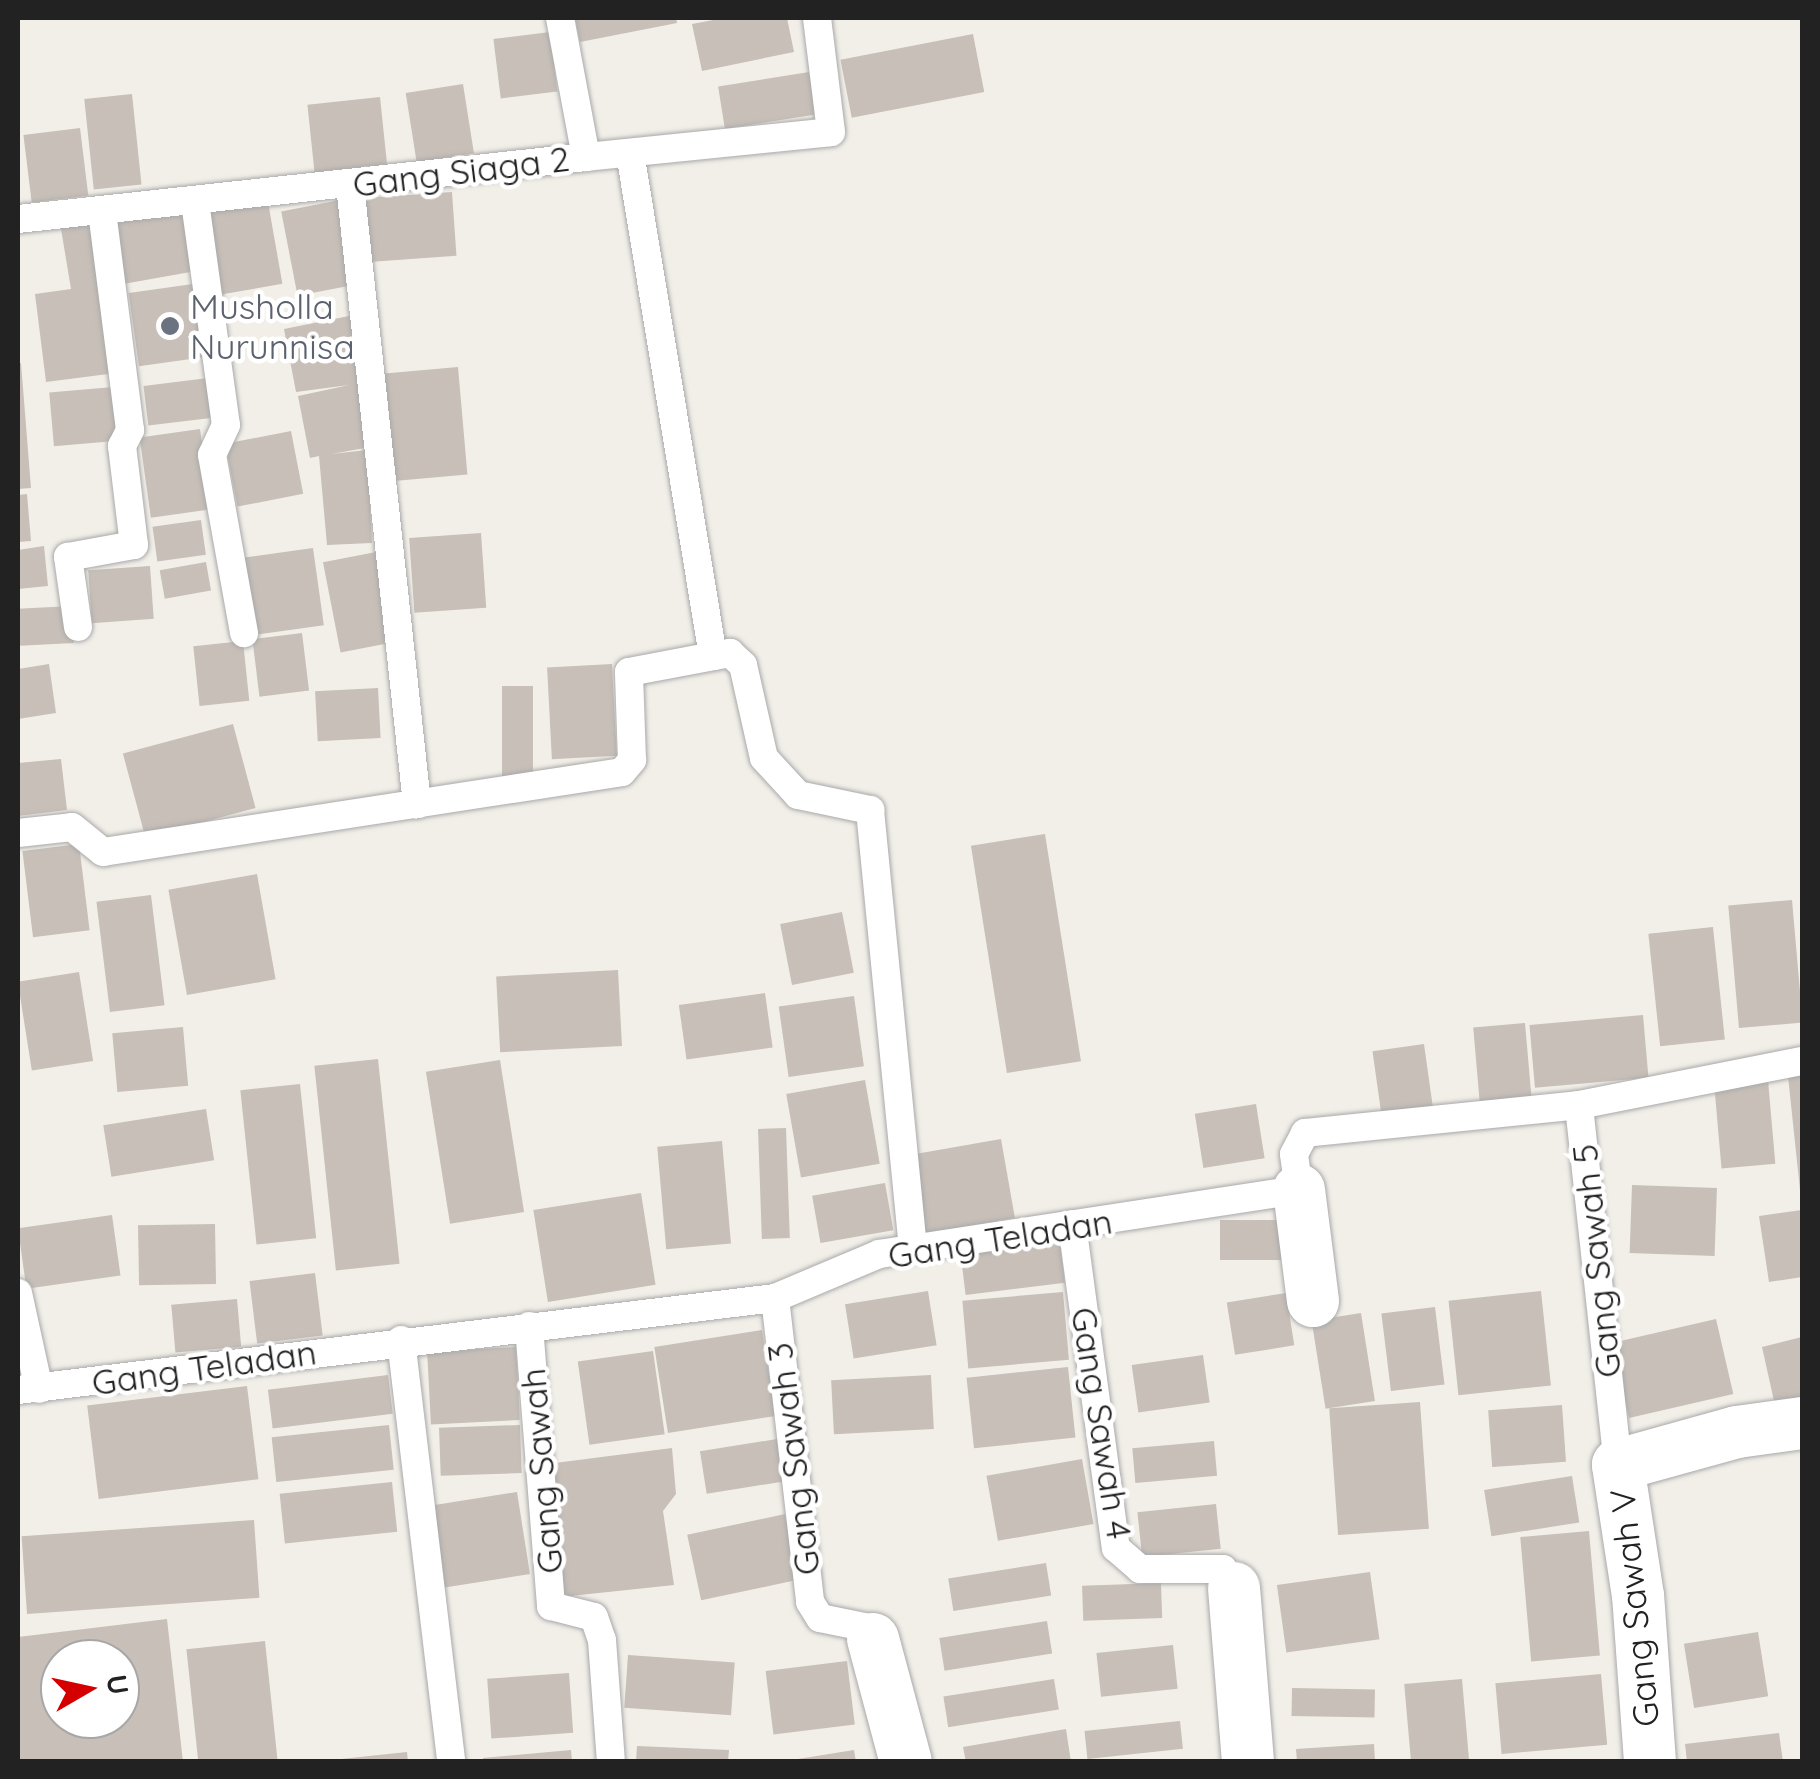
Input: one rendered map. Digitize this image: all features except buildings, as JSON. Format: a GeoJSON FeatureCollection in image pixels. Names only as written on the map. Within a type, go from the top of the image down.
{"type":"FeatureCollection","features":[{"type":"Feature","properties":{"kind":"street"},"geometry":{"type":"LineString","coordinates":[[1299,1190],[1312,1301]]}},
{"type":"Feature","properties":{"kind":"street","name":"Gang Sawah V"},"geometry":{"type":"LineString","coordinates":[[1650,1762],[1638,1596],[1618,1465],[1737,1432],[1802,1423]]}},
{"type":"Feature","properties":{"kind":"street"},"geometry":{"type":"LineString","coordinates":[[1234,1588],[1248,1762]]}},
{"type":"Feature","properties":{"kind":"street"},"geometry":{"type":"LineString","coordinates":[[873,1639],[906,1762]]}},
{"type":"Feature","properties":{"kind":"lane","name":"Gang Siaga 2"},"geometry":{"type":"LineString","coordinates":[[18,219],[586,157],[560,18]]}},
{"type":"Feature","properties":{"kind":"lane"},"geometry":{"type":"LineString","coordinates":[[586,157],[831,132],[818,18]]}},
{"type":"Feature","properties":{"kind":"lane"},"geometry":{"type":"LineString","coordinates":[[630,153],[713,656]]}},
{"type":"Feature","properties":{"kind":"lane"},"geometry":{"type":"LineString","coordinates":[[350,184],[417,804]]}},
{"type":"Feature","properties":{"kind":"lane"},"geometry":{"type":"LineString","coordinates":[[196,202],[226,425],[212,454],[244,634]]}},
{"type":"Feature","properties":{"kind":"lane"},"geometry":{"type":"LineString","coordinates":[[78,626],[68,557],[134,545],[122,446],[130,430],[102,211]]}},
{"type":"Feature","properties":{"kind":"lane"},"geometry":{"type":"LineString","coordinates":[[18,833],[72,827],[104,852],[622,772],[632,760],[629,672],[730,653],[743,665],[764,758],[798,795],[870,810],[914,1248]]}},
{"type":"Feature","properties":{"kind":"lane","name":"Gang Sawah 5"},"geometry":{"type":"LineString","coordinates":[[1618,1465],[1579,1105],[1802,1062]]}},
{"type":"Feature","properties":{"kind":"lane"},"geometry":{"type":"LineString","coordinates":[[1299,1190],[1294,1154],[1305,1134],[1579,1105]]}},
{"type":"Feature","properties":{"kind":"lane","name":"Gang Teladan"},"geometry":{"type":"LineString","coordinates":[[28,1390],[401,1340],[775,1298],[879,1254],[1299,1190]]}},
{"type":"Feature","properties":{"kind":"lane","name":"Gang Sawah 4"},"geometry":{"type":"LineString","coordinates":[[1072,1224],[1116,1548],[1140,1568],[1224,1570],[1234,1588]]}},
{"type":"Feature","properties":{"kind":"lane"},"geometry":{"type":"LineString","coordinates":[[18,1292],[28,1390]]}},
{"type":"Feature","properties":{"kind":"lane","name":"Gang Sawah 3"},"geometry":{"type":"LineString","coordinates":[[775,1298],[810,1602],[820,1618],[864,1627],[873,1639]]}},
{"type":"Feature","properties":{"kind":"lane","name":"Gang Sawah"},"geometry":{"type":"LineString","coordinates":[[529,1326],[551,1606],[594,1617],[602,1640],[611,1762]]}},
{"type":"Feature","properties":{"kind":"lane"},"geometry":{"type":"LineString","coordinates":[[401,1340],[452,1762]]}},
{"type":"Feature","properties":{"kind":"place","name":"Musholla Nurunnisa"},"geometry":{"type":"Point","coordinates":[170,326]}}]}
